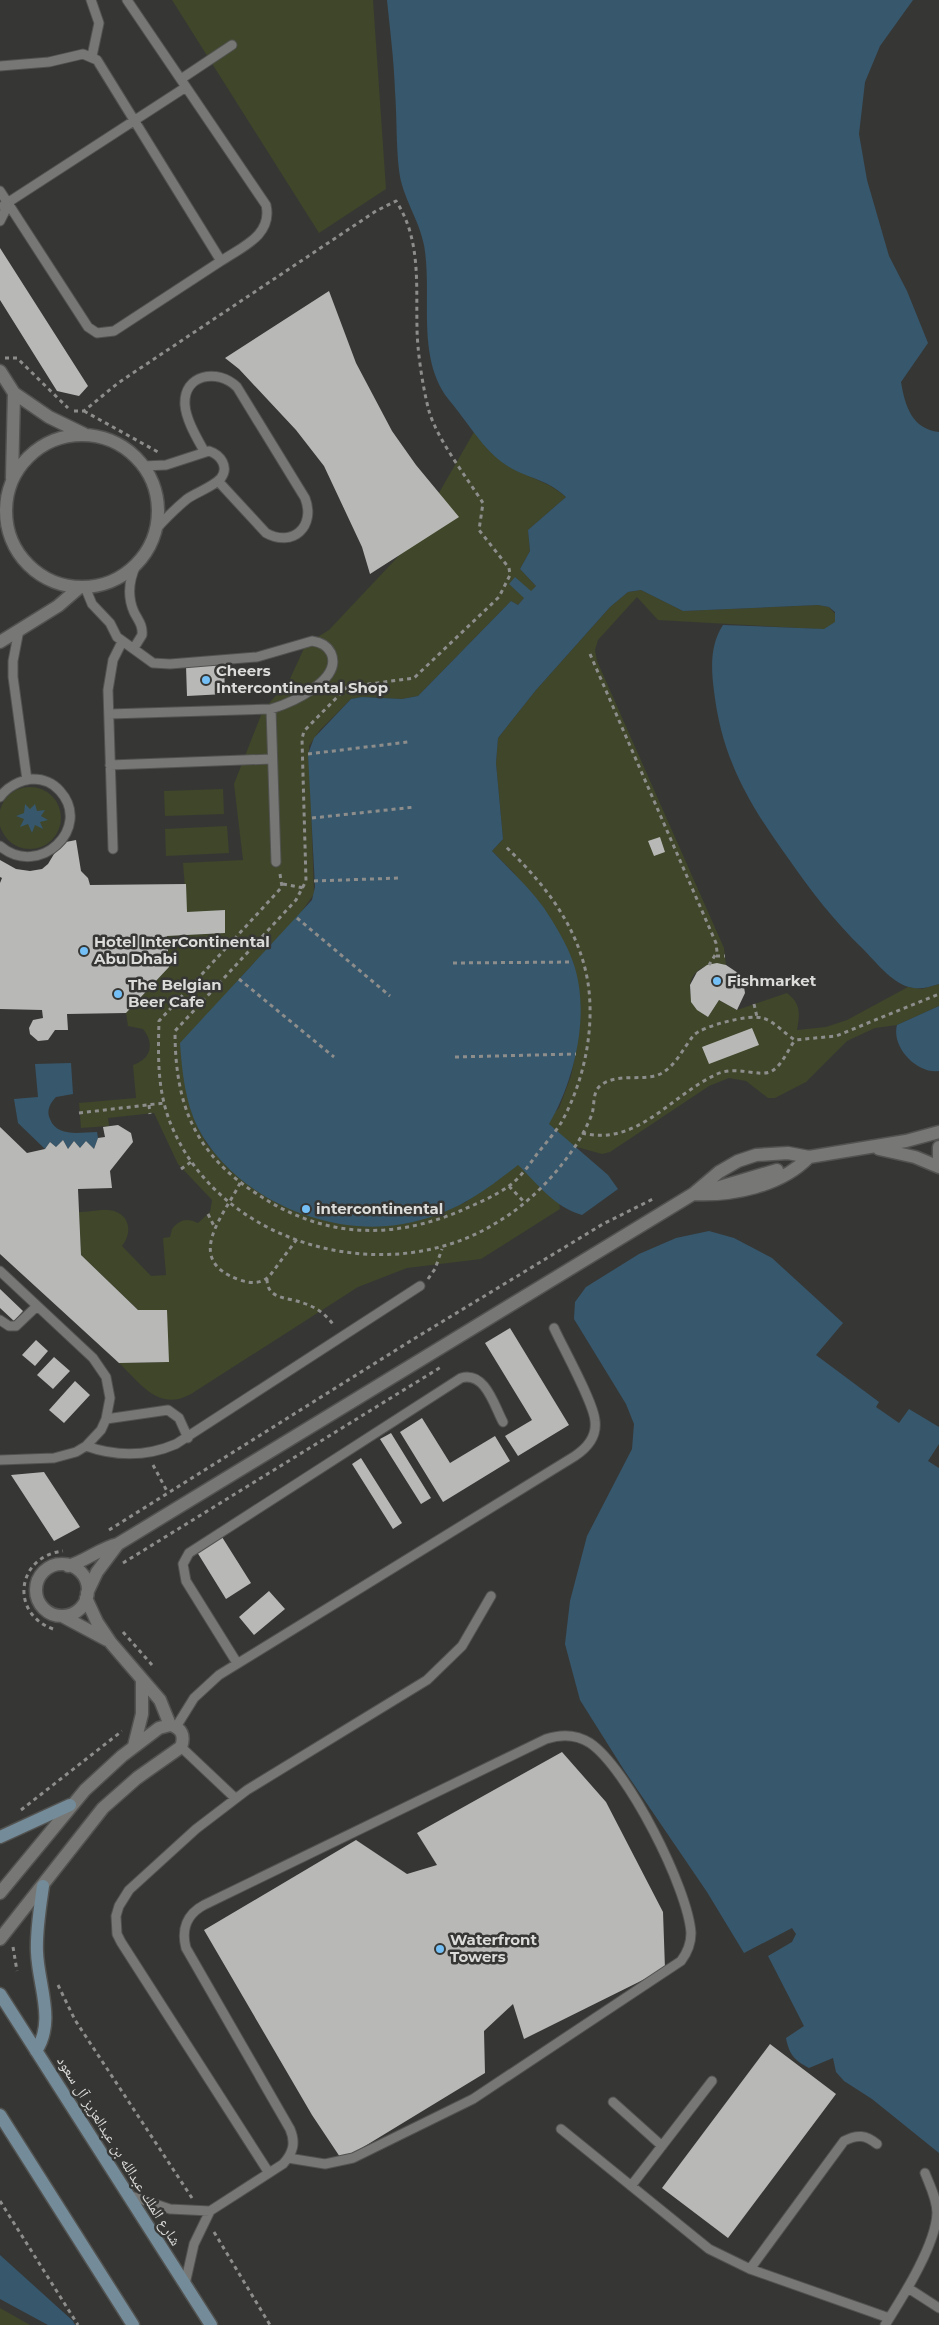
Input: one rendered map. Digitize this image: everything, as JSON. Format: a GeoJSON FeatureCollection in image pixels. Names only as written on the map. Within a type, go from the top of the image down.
{"type":"FeatureCollection","features":[{"type":"Feature","properties":{"kind":"main road"},"geometry":{"type":"LineString","coordinates":[[0,1837],[70,1805]]}},
{"type":"Feature","properties":{"kind":"main road"},"geometry":{"type":"LineString","coordinates":[[36,2051],[42,2043],[46,2024],[37,1950],[43,1886]]}},
{"type":"Feature","properties":{"kind":"main road","name":"شارع الملك عبدالله بن عبدالعزيز آل سعود"},"geometry":{"type":"LineString","coordinates":[[0,1994],[211,2325]]}},
{"type":"Feature","properties":{"kind":"main road"},"geometry":{"type":"LineString","coordinates":[[0,2115],[132,2325]]}},
{"type":"Feature","properties":{"kind":"main road"},"geometry":{"type":"LineString","coordinates":[[0,2130],[14,2136]]}},
{"type":"Feature","properties":{"kind":"street"},"geometry":{"type":"LineString","coordinates":[[0,371],[14,393],[50,417],[88,436],[119,445],[143,466],[151,480],[158,512],[156,529],[148,549],[136,565],[111,581],[82,587],[51,580],[37,572],[25,561],[9,532],[7,490],[14,393]]}},
{"type":"Feature","properties":{"kind":"street"},"geometry":{"type":"LineString","coordinates":[[7,490],[18,470],[29,457],[42,447],[56,440],[72,436],[88,436]]}},
{"type":"Feature","properties":{"kind":"street"},"geometry":{"type":"LineString","coordinates":[[0,642],[58,606],[82,587]]}},
{"type":"Feature","properties":{"kind":"street"},"geometry":{"type":"LineString","coordinates":[[693,1194],[807,1160],[919,1139],[939,1132]]}},
{"type":"Feature","properties":{"kind":"street"},"geometry":{"type":"LineString","coordinates":[[872,1147],[915,1156],[939,1166]]}},
{"type":"Feature","properties":{"kind":"street"},"geometry":{"type":"LineString","coordinates":[[939,1147],[939,1158]]}},
{"type":"Feature","properties":{"kind":"street"},"geometry":{"type":"LineString","coordinates":[[111,1643],[88,1628],[46,1611],[36,1596],[36,1588],[38,1579],[50,1567],[68,1566],[86,1559],[106,1547],[118,1544],[693,1194],[719,1172],[738,1161],[756,1155],[783,1153],[807,1160]]}},
{"type":"Feature","properties":{"kind":"street"},"geometry":{"type":"LineString","coordinates":[[62,1616],[77,1611],[87,1596],[100,1567],[118,1544]]}},
{"type":"Feature","properties":{"kind":"street"},"geometry":{"type":"LineString","coordinates":[[6,1940],[43,1886],[103,1808],[137,1778],[180,1747],[183,1736],[173,1726],[160,1700],[111,1643],[97,1622],[87,1596],[83,1576],[68,1566]]}},
{"type":"Feature","properties":{"kind":"street"},"geometry":{"type":"LineString","coordinates":[[134,1746],[142,1714],[142,1681]]}},
{"type":"Feature","properties":{"kind":"street"},"geometry":{"type":"LineString","coordinates":[[0,1893],[70,1805],[104,1771],[159,1728],[173,1726]]}},
{"type":"Feature","properties":{"kind":"lane"},"geometry":{"type":"LineString","coordinates":[[91,0],[98,23],[97,40],[92,56]]}},
{"type":"Feature","properties":{"kind":"lane"},"geometry":{"type":"LineString","coordinates":[[4,204],[88,327],[97,333],[114,331],[262,232],[266,225],[268,212],[262,199],[127,0]]}},
{"type":"Feature","properties":{"kind":"lane"},"geometry":{"type":"LineString","coordinates":[[4,204],[135,120],[232,45]]}},
{"type":"Feature","properties":{"kind":"lane"},"geometry":{"type":"LineString","coordinates":[[0,66],[49,62],[83,54],[92,56],[97,60],[221,261]]}},
{"type":"Feature","properties":{"kind":"lane"},"geometry":{"type":"LineString","coordinates":[[0,191],[5,211],[0,220]]}},
{"type":"Feature","properties":{"kind":"lane"},"geometry":{"type":"LineString","coordinates":[[204,452],[187,415],[185,397],[189,388],[203,377],[222,376],[237,387],[305,498],[309,513],[307,521],[303,528],[289,537],[273,537],[266,533],[218,481]]}},
{"type":"Feature","properties":{"kind":"lane"},"geometry":{"type":"LineString","coordinates":[[143,466],[177,463],[204,452],[215,453],[222,461],[224,472],[218,481],[188,499],[156,529]]}},
{"type":"Feature","properties":{"kind":"lane"},"geometry":{"type":"LineString","coordinates":[[134,648],[142,635],[141,624],[130,601],[130,582],[136,565]]}},
{"type":"Feature","properties":{"kind":"lane"},"geometry":{"type":"LineString","coordinates":[[82,587],[92,604],[110,624],[122,642],[134,648],[146,660],[161,664],[258,657],[312,641],[328,648],[333,660],[332,667],[324,680],[293,702],[271,709],[109,714]]}},
{"type":"Feature","properties":{"kind":"lane"},"geometry":{"type":"LineString","coordinates":[[20,630],[16,645],[13,677],[27,780]]}},
{"type":"Feature","properties":{"kind":"lane"},"geometry":{"type":"LineString","coordinates":[[113,849],[109,714],[110,670],[122,642]]}},
{"type":"Feature","properties":{"kind":"lane"},"geometry":{"type":"LineString","coordinates":[[271,709],[276,862]]}},
{"type":"Feature","properties":{"kind":"lane"},"geometry":{"type":"LineString","coordinates":[[110,765],[272,759]]}},
{"type":"Feature","properties":{"kind":"lane"},"geometry":{"type":"LineString","coordinates":[[0,797],[9,788],[27,780],[44,781],[58,788],[69,808],[68,826],[59,843],[43,854],[34,857],[15,856],[0,846]]}},
{"type":"Feature","properties":{"kind":"lane"},"geometry":{"type":"LineString","coordinates":[[0,1271],[101,1367],[109,1387],[110,1398],[106,1419],[101,1430],[86,1446],[76,1452],[54,1458],[0,1460]]}},
{"type":"Feature","properties":{"kind":"lane"},"geometry":{"type":"LineString","coordinates":[[86,1446],[111,1453],[146,1453],[164,1449],[188,1438],[420,1286]]}},
{"type":"Feature","properties":{"kind":"lane"},"geometry":{"type":"LineString","coordinates":[[0,1320],[9,1326],[16,1326],[38,1306]]}},
{"type":"Feature","properties":{"kind":"lane"},"geometry":{"type":"LineString","coordinates":[[173,1726],[201,1689],[237,1663],[575,1456],[588,1446],[595,1431],[594,1414],[554,1328]]}},
{"type":"Feature","properties":{"kind":"lane"},"geometry":{"type":"LineString","coordinates":[[237,1663],[184,1576],[183,1564],[189,1552],[461,1378],[472,1377],[482,1383],[503,1422]]}},
{"type":"Feature","properties":{"kind":"lane"},"geometry":{"type":"LineString","coordinates":[[106,1419],[168,1410],[179,1418],[188,1438]]}},
{"type":"Feature","properties":{"kind":"lane"},"geometry":{"type":"LineString","coordinates":[[268,2173],[121,1942],[116,1925],[118,1906],[129,1890],[190,1835],[235,1798],[427,1680],[462,1646],[491,1596]]}},
{"type":"Feature","properties":{"kind":"lane"},"geometry":{"type":"LineString","coordinates":[[185,2284],[192,2251],[206,2214],[288,2158],[294,2144],[290,2129],[186,1948],[184,1931],[190,1915],[204,1905],[546,1739],[568,1735],[590,1742],[606,1759],[634,1798],[669,1862],[682,1894],[691,1934],[686,1953],[681,1961],[474,2100],[354,2158],[325,2164],[288,2158]]}},
{"type":"Feature","properties":{"kind":"lane"},"geometry":{"type":"LineString","coordinates":[[180,1747],[235,1798]]}},
{"type":"Feature","properties":{"kind":"lane"},"geometry":{"type":"LineString","coordinates":[[631,2186],[712,2081]]}},
{"type":"Feature","properties":{"kind":"lane"},"geometry":{"type":"LineString","coordinates":[[613,2102],[662,2146]]}},
{"type":"Feature","properties":{"kind":"lane"},"geometry":{"type":"LineString","coordinates":[[561,2130],[709,2249],[750,2269],[887,2322],[908,2288],[935,2226],[935,2200],[926,2173]]}},
{"type":"Feature","properties":{"kind":"lane"},"geometry":{"type":"LineString","coordinates":[[750,2269],[844,2141],[851,2137],[865,2136],[877,2144]]}},
{"type":"Feature","properties":{"kind":"lane"},"geometry":{"type":"LineString","coordinates":[[127,2194],[155,2206],[206,2214]]}},
{"type":"Feature","properties":{"kind":"lane"},"geometry":{"type":"LineString","coordinates":[[908,2288],[939,2308]]}},
{"type":"Feature","properties":{"kind":"path"},"geometry":{"type":"LineString","coordinates":[[84,411],[177,463]]}},
{"type":"Feature","properties":{"kind":"path"},"geometry":{"type":"LineString","coordinates":[[590,654],[716,943],[715,956],[709,964]]}},
{"type":"Feature","properties":{"kind":"path"},"geometry":{"type":"LineString","coordinates":[[308,754],[408,742]]}},
{"type":"Feature","properties":{"kind":"path"},"geometry":{"type":"LineString","coordinates":[[312,818],[415,807]]}},
{"type":"Feature","properties":{"kind":"path"},"geometry":{"type":"LineString","coordinates":[[505,846],[539,881],[558,907],[578,950],[587,981],[590,1004],[585,1061],[569,1107],[560,1125],[522,1174]]}},
{"type":"Feature","properties":{"kind":"path"},"geometry":{"type":"LineString","coordinates":[[276,862],[283,884],[279,892],[159,1021],[158,1058],[164,1103],[172,1125],[191,1162],[213,1188],[253,1219],[297,1240],[344,1252],[375,1256],[411,1254],[442,1248],[496,1223],[525,1203],[538,1191],[579,1141],[592,1114],[595,1093],[601,1085],[610,1081],[658,1075],[669,1068],[695,1034],[705,1027],[757,1017],[768,1020],[795,1040],[836,1036],[939,994]]}},
{"type":"Feature","properties":{"kind":"path"},"geometry":{"type":"LineString","coordinates":[[314,881],[400,878]]}},
{"type":"Feature","properties":{"kind":"path"},"geometry":{"type":"LineString","coordinates":[[283,884],[304,888]]}},
{"type":"Feature","properties":{"kind":"path"},"geometry":{"type":"LineString","coordinates":[[297,918],[390,996]]}},
{"type":"Feature","properties":{"kind":"path"},"geometry":{"type":"LineString","coordinates":[[715,956],[725,956]]}},
{"type":"Feature","properties":{"kind":"path"},"geometry":{"type":"LineString","coordinates":[[453,963],[573,962]]}},
{"type":"Feature","properties":{"kind":"path"},"geometry":{"type":"LineString","coordinates":[[239,979],[334,1057]]}},
{"type":"Feature","properties":{"kind":"path"},"geometry":{"type":"LineString","coordinates":[[754,1004],[757,1017]]}},
{"type":"Feature","properties":{"kind":"path"},"geometry":{"type":"LineString","coordinates":[[582,1133],[609,1136],[626,1132],[709,1078],[724,1071],[744,1070],[761,1074],[768,1073],[777,1067],[795,1040]]}},
{"type":"Feature","properties":{"kind":"path"},"geometry":{"type":"LineString","coordinates":[[455,1057],[576,1054]]}},
{"type":"Feature","properties":{"kind":"path"},"geometry":{"type":"LineString","coordinates":[[79,1113],[164,1103]]}},
{"type":"Feature","properties":{"kind":"path"},"geometry":{"type":"LineString","coordinates":[[149,1105],[150,1114]]}},
{"type":"Feature","properties":{"kind":"path"},"geometry":{"type":"LineString","coordinates":[[181,1168],[191,1162]]}},
{"type":"Feature","properties":{"kind":"path"},"geometry":{"type":"LineString","coordinates":[[240,1183],[211,1236],[209,1251],[216,1266],[230,1276],[248,1283],[267,1279]]}},
{"type":"Feature","properties":{"kind":"path"},"geometry":{"type":"LineString","coordinates":[[509,1186],[525,1203]]}},
{"type":"Feature","properties":{"kind":"path"},"geometry":{"type":"LineString","coordinates":[[104,1533],[603,1224],[656,1197]]}},
{"type":"Feature","properties":{"kind":"path"},"geometry":{"type":"LineString","coordinates":[[208,1214],[215,1228]]}},
{"type":"Feature","properties":{"kind":"path"},"geometry":{"type":"LineString","coordinates":[[297,1240],[267,1279],[267,1288],[272,1294],[302,1302],[324,1315],[334,1325],[340,1338]]}},
{"type":"Feature","properties":{"kind":"path"},"geometry":{"type":"LineString","coordinates":[[420,1286],[435,1269],[442,1248]]}},
{"type":"Feature","properties":{"kind":"path"},"geometry":{"type":"LineString","coordinates":[[146,1453],[168,1493]]}},
{"type":"Feature","properties":{"kind":"path"},"geometry":{"type":"LineString","coordinates":[[60,1630],[44,1626],[35,1618],[28,1609],[25,1585],[33,1565],[42,1557],[52,1552],[69,1550]]}},
{"type":"Feature","properties":{"kind":"path"},"geometry":{"type":"LineString","coordinates":[[15,1813],[125,1728]]}},
{"type":"Feature","properties":{"kind":"path"},"geometry":{"type":"LineString","coordinates":[[6,1940],[17,1971]]}},
{"type":"Feature","properties":{"kind":"path"},"geometry":{"type":"LineString","coordinates":[[54,1977],[75,2020],[206,2214],[270,2325]]}},
{"type":"Feature","properties":{"kind":"path"},"geometry":{"type":"LineString","coordinates":[[0,2201],[78,2325]]}},
{"type":"Feature","properties":{"kind":"green space"},"geometry":{"type":"Polygon","coordinates":[[[172,0],[373,0],[386,189],[319,233],[172,0]]]}},
{"type":"Feature","properties":{"kind":"green space"},"geometry":{"type":"Polygon","coordinates":[[[474,432],[506,463],[518,471],[548,485],[566,497],[528,530],[530,551],[520,569],[536,586],[531,592],[515,577],[524,598],[518,605],[511,601],[418,696],[402,699],[362,697],[351,699],[320,730],[309,746],[314,894],[297,918],[239,979],[197,1126],[207,1144],[227,1167],[255,1189],[281,1205],[413,1222],[466,1202],[559,1108],[571,1076],[576,1051],[579,1013],[573,962],[514,873],[492,851],[503,839],[496,763],[498,738],[536,690],[610,607],[628,592],[641,590],[683,611],[818,605],[829,607],[836,615],[836,622],[825,629],[658,620],[637,597],[598,640],[595,650],[597,661],[724,948],[726,965],[713,964],[703,967],[691,980],[692,999],[698,1008],[708,1017],[719,1000],[737,1010],[787,993],[797,1005],[799,1019],[797,1030],[826,1027],[847,1020],[908,987],[922,989],[939,984],[939,1006],[897,1025],[875,1028],[847,1041],[806,1082],[775,1098],[768,1098],[746,1081],[729,1078],[709,1086],[610,1152],[602,1154],[577,1147],[558,1194],[560,1209],[481,1259],[407,1268],[358,1287],[191,1394],[180,1399],[169,1400],[160,1398],[143,1387],[119,1363],[168,1362],[138,1310],[81,1255],[79,1212],[106,1210],[120,1214],[124,1217],[128,1227],[127,1237],[122,1246],[151,1276],[166,1275],[163,1238],[170,1237],[172,1229],[181,1221],[190,1220],[198,1223],[210,1212],[212,1200],[178,1164],[154,1113],[108,1118],[109,1126],[81,1128],[79,1103],[136,1098],[133,1065],[144,1059],[150,1045],[143,1029],[128,1026],[126,1013],[169,967],[167,936],[225,933],[224,910],[187,914],[183,863],[243,860],[234,784],[263,710],[289,681],[306,644],[329,630],[409,545],[474,432]]]}},
{"type":"Feature","properties":{"kind":"green space"},"geometry":{"type":"Polygon","coordinates":[[[30,787],[42,790],[52,796],[58,806],[61,818],[58,830],[52,840],[42,846],[30,849],[18,846],[8,840],[2,830],[-1,818],[2,806],[8,796],[18,790],[30,787]]]}},
{"type":"Feature","properties":{"kind":"green space"},"geometry":{"type":"Polygon","coordinates":[[[223,789],[224,814],[165,816],[164,791],[223,789]]]}},
{"type":"Feature","properties":{"kind":"green space"},"geometry":{"type":"Polygon","coordinates":[[[227,826],[229,853],[166,856],[165,829],[227,826]]]}},
{"type":"Feature","properties":{"kind":"green space"},"geometry":{"type":"Polygon","coordinates":[[[0,2308],[30,2325],[0,2325],[0,2308]]]}},
{"type":"Feature","properties":{"kind":"water"},"geometry":{"type":"Polygon","coordinates":[[[387,0],[913,0],[880,46],[865,82],[859,134],[867,180],[889,256],[907,291],[928,343],[901,382],[905,400],[911,415],[916,421],[930,430],[939,432],[939,984],[917,988],[909,987],[896,981],[833,917],[805,882],[761,819],[739,780],[723,738],[714,691],[712,657],[723,625],[824,629],[835,622],[835,612],[829,607],[818,605],[683,611],[641,590],[628,592],[610,607],[536,690],[498,738],[496,763],[503,839],[492,851],[526,886],[544,908],[567,948],[578,982],[580,1024],[578,1045],[566,1087],[549,1124],[608,1175],[618,1189],[582,1215],[555,1201],[518,1165],[469,1200],[429,1218],[383,1226],[351,1225],[320,1220],[290,1209],[262,1194],[237,1176],[215,1153],[198,1128],[190,1108],[185,1086],[180,1043],[312,900],[315,887],[308,754],[314,738],[351,699],[362,697],[402,699],[418,696],[511,601],[518,605],[524,598],[509,584],[515,577],[531,591],[536,586],[520,569],[530,551],[528,530],[566,497],[544,482],[514,470],[498,459],[476,435],[449,400],[439,383],[432,365],[427,325],[424,245],[422,235],[403,189],[399,170],[394,68],[387,0]]]}},
{"type":"Feature","properties":{"kind":"water"},"geometry":{"type":"Polygon","coordinates":[[[25,804],[30,809],[35,804],[37,811],[45,810],[41,816],[48,820],[40,822],[43,829],[35,825],[32,833],[28,824],[20,827],[24,819],[16,816],[24,813],[25,804]]]}},
{"type":"Feature","properties":{"kind":"water"},"geometry":{"type":"Polygon","coordinates":[[[939,1006],[939,1071],[931,1071],[914,1064],[902,1050],[896,1033],[897,1025],[939,1006]]]}},
{"type":"Feature","properties":{"kind":"water"},"geometry":{"type":"Polygon","coordinates":[[[71,1063],[73,1094],[56,1097],[49,1107],[49,1116],[53,1125],[58,1129],[70,1133],[97,1132],[98,1138],[94,1149],[86,1141],[80,1148],[74,1141],[68,1149],[63,1140],[56,1147],[50,1142],[45,1149],[18,1123],[14,1099],[38,1097],[35,1064],[71,1063]]]}},
{"type":"Feature","properties":{"kind":"water"},"geometry":{"type":"Polygon","coordinates":[[[709,1231],[734,1238],[772,1258],[843,1323],[816,1355],[879,1402],[876,1407],[899,1423],[909,1409],[939,1427],[939,1444],[928,1461],[939,1468],[939,2153],[872,2099],[844,2081],[836,2072],[833,2058],[809,2068],[793,2056],[786,2038],[804,2026],[768,1956],[792,1942],[796,1934],[792,1928],[744,1953],[707,1892],[624,1770],[580,1700],[565,1644],[570,1601],[587,1536],[632,1449],[634,1424],[626,1404],[574,1319],[575,1302],[586,1287],[639,1254],[676,1238],[709,1231]]]}},
{"type":"Feature","properties":{"kind":"water"},"geometry":{"type":"Polygon","coordinates":[[[0,2255],[73,2321],[75,2325],[48,2325],[0,2299],[0,2255]]]}},
{"type":"Feature","properties":{"kind":"building"},"geometry":{"type":"Polygon","coordinates":[[[0,248],[88,386],[79,396],[57,391],[0,300],[0,248]]]}},
{"type":"Feature","properties":{"kind":"building"},"geometry":{"type":"Polygon","coordinates":[[[329,291],[356,363],[392,431],[416,465],[459,517],[370,574],[362,547],[324,466],[296,430],[239,369],[225,358],[329,291]]]}},
{"type":"Feature","properties":{"kind":"building"},"geometry":{"type":"Polygon","coordinates":[[[224,665],[225,694],[187,696],[186,666],[224,665]]]}},
{"type":"Feature","properties":{"kind":"building"},"geometry":{"type":"Polygon","coordinates":[[[660,837],[665,852],[654,856],[648,841],[660,837]]]}},
{"type":"Feature","properties":{"kind":"building","name":"Hotel InterContinental Abu Dhabi"},"geometry":{"type":"Polygon","coordinates":[[[76,840],[81,871],[88,878],[90,885],[186,884],[187,912],[225,910],[225,933],[167,936],[169,967],[126,1013],[67,1014],[68,1030],[55,1030],[48,1040],[38,1041],[30,1034],[29,1028],[33,1020],[43,1018],[42,1010],[0,1009],[0,883],[2,878],[0,877],[0,860],[16,869],[30,871],[42,869],[48,864],[57,849],[66,842],[76,840]]]}},
{"type":"Feature","properties":{"kind":"building"},"geometry":{"type":"Polygon","coordinates":[[[717,963],[726,965],[738,973],[743,981],[745,993],[737,1010],[719,1000],[708,1017],[697,1010],[691,1002],[690,985],[697,972],[707,965],[717,963]]]}},
{"type":"Feature","properties":{"kind":"building"},"geometry":{"type":"Polygon","coordinates":[[[752,1028],[759,1045],[709,1064],[702,1047],[752,1028]]]}},
{"type":"Feature","properties":{"kind":"building"},"geometry":{"type":"Polygon","coordinates":[[[118,1125],[131,1133],[133,1142],[110,1171],[112,1188],[78,1189],[81,1255],[138,1310],[167,1310],[169,1362],[119,1363],[0,1254],[0,1127],[27,1153],[45,1149],[50,1142],[56,1147],[63,1140],[68,1149],[74,1141],[80,1148],[86,1141],[94,1149],[98,1138],[105,1137],[103,1127],[118,1125]]]}},
{"type":"Feature","properties":{"kind":"building"},"geometry":{"type":"Polygon","coordinates":[[[0,1289],[23,1311],[14,1321],[0,1308],[0,1289]]]}},
{"type":"Feature","properties":{"kind":"building"},"geometry":{"type":"Polygon","coordinates":[[[510,1328],[569,1425],[518,1456],[505,1436],[532,1420],[485,1343],[510,1328]]]}},
{"type":"Feature","properties":{"kind":"building"},"geometry":{"type":"Polygon","coordinates":[[[36,1340],[48,1351],[35,1366],[22,1355],[36,1340]]]}},
{"type":"Feature","properties":{"kind":"building"},"geometry":{"type":"Polygon","coordinates":[[[54,1357],[70,1371],[53,1389],[37,1375],[54,1357]]]}},
{"type":"Feature","properties":{"kind":"building"},"geometry":{"type":"Polygon","coordinates":[[[75,1381],[90,1395],[64,1423],[49,1410],[75,1381]]]}},
{"type":"Feature","properties":{"kind":"building"},"geometry":{"type":"Polygon","coordinates":[[[422,1418],[450,1463],[495,1436],[510,1461],[443,1502],[400,1432],[422,1418]]]}},
{"type":"Feature","properties":{"kind":"building"},"geometry":{"type":"Polygon","coordinates":[[[391,1433],[431,1498],[421,1504],[380,1439],[391,1433]]]}},
{"type":"Feature","properties":{"kind":"building"},"geometry":{"type":"Polygon","coordinates":[[[361,1458],[402,1523],[393,1529],[352,1464],[361,1458]]]}},
{"type":"Feature","properties":{"kind":"building"},"geometry":{"type":"Polygon","coordinates":[[[44,1472],[80,1527],[54,1541],[11,1475],[44,1472]]]}},
{"type":"Feature","properties":{"kind":"building"},"geometry":{"type":"Polygon","coordinates":[[[222,1537],[251,1583],[226,1599],[197,1552],[222,1537]]]}},
{"type":"Feature","properties":{"kind":"building"},"geometry":{"type":"Polygon","coordinates":[[[269,1591],[285,1609],[254,1635],[239,1617],[269,1591]]]}},
{"type":"Feature","properties":{"kind":"building","name":"Waterfront Towers"},"geometry":{"type":"Polygon","coordinates":[[[562,1752],[606,1802],[663,1912],[665,1969],[524,2039],[513,2004],[484,2031],[485,2073],[342,2160],[312,2115],[204,1930],[356,1840],[407,1874],[437,1865],[417,1833],[562,1752]]]}},
{"type":"Feature","properties":{"kind":"building"},"geometry":{"type":"Polygon","coordinates":[[[770,2044],[836,2094],[728,2238],[662,2188],[770,2044]]]}},
{"type":"Feature","properties":{"kind":"place","name":"Cheers Intercontinental Shop"},"geometry":{"type":"Point","coordinates":[206,680]}},
{"type":"Feature","properties":{"kind":"place","name":"Hotel InterContinental Abu Dhabi"},"geometry":{"type":"Point","coordinates":[84,951]}},
{"type":"Feature","properties":{"kind":"place","name":"Fishmarket"},"geometry":{"type":"Point","coordinates":[717,981]}},
{"type":"Feature","properties":{"kind":"place","name":"The Belgian Beer Cafe"},"geometry":{"type":"Point","coordinates":[118,994]}},
{"type":"Feature","properties":{"kind":"place","name":"intercontinental"},"geometry":{"type":"Point","coordinates":[306,1209]}},
{"type":"Feature","properties":{"kind":"place","name":"Waterfront Towers"},"geometry":{"type":"Point","coordinates":[440,1949]}}]}
